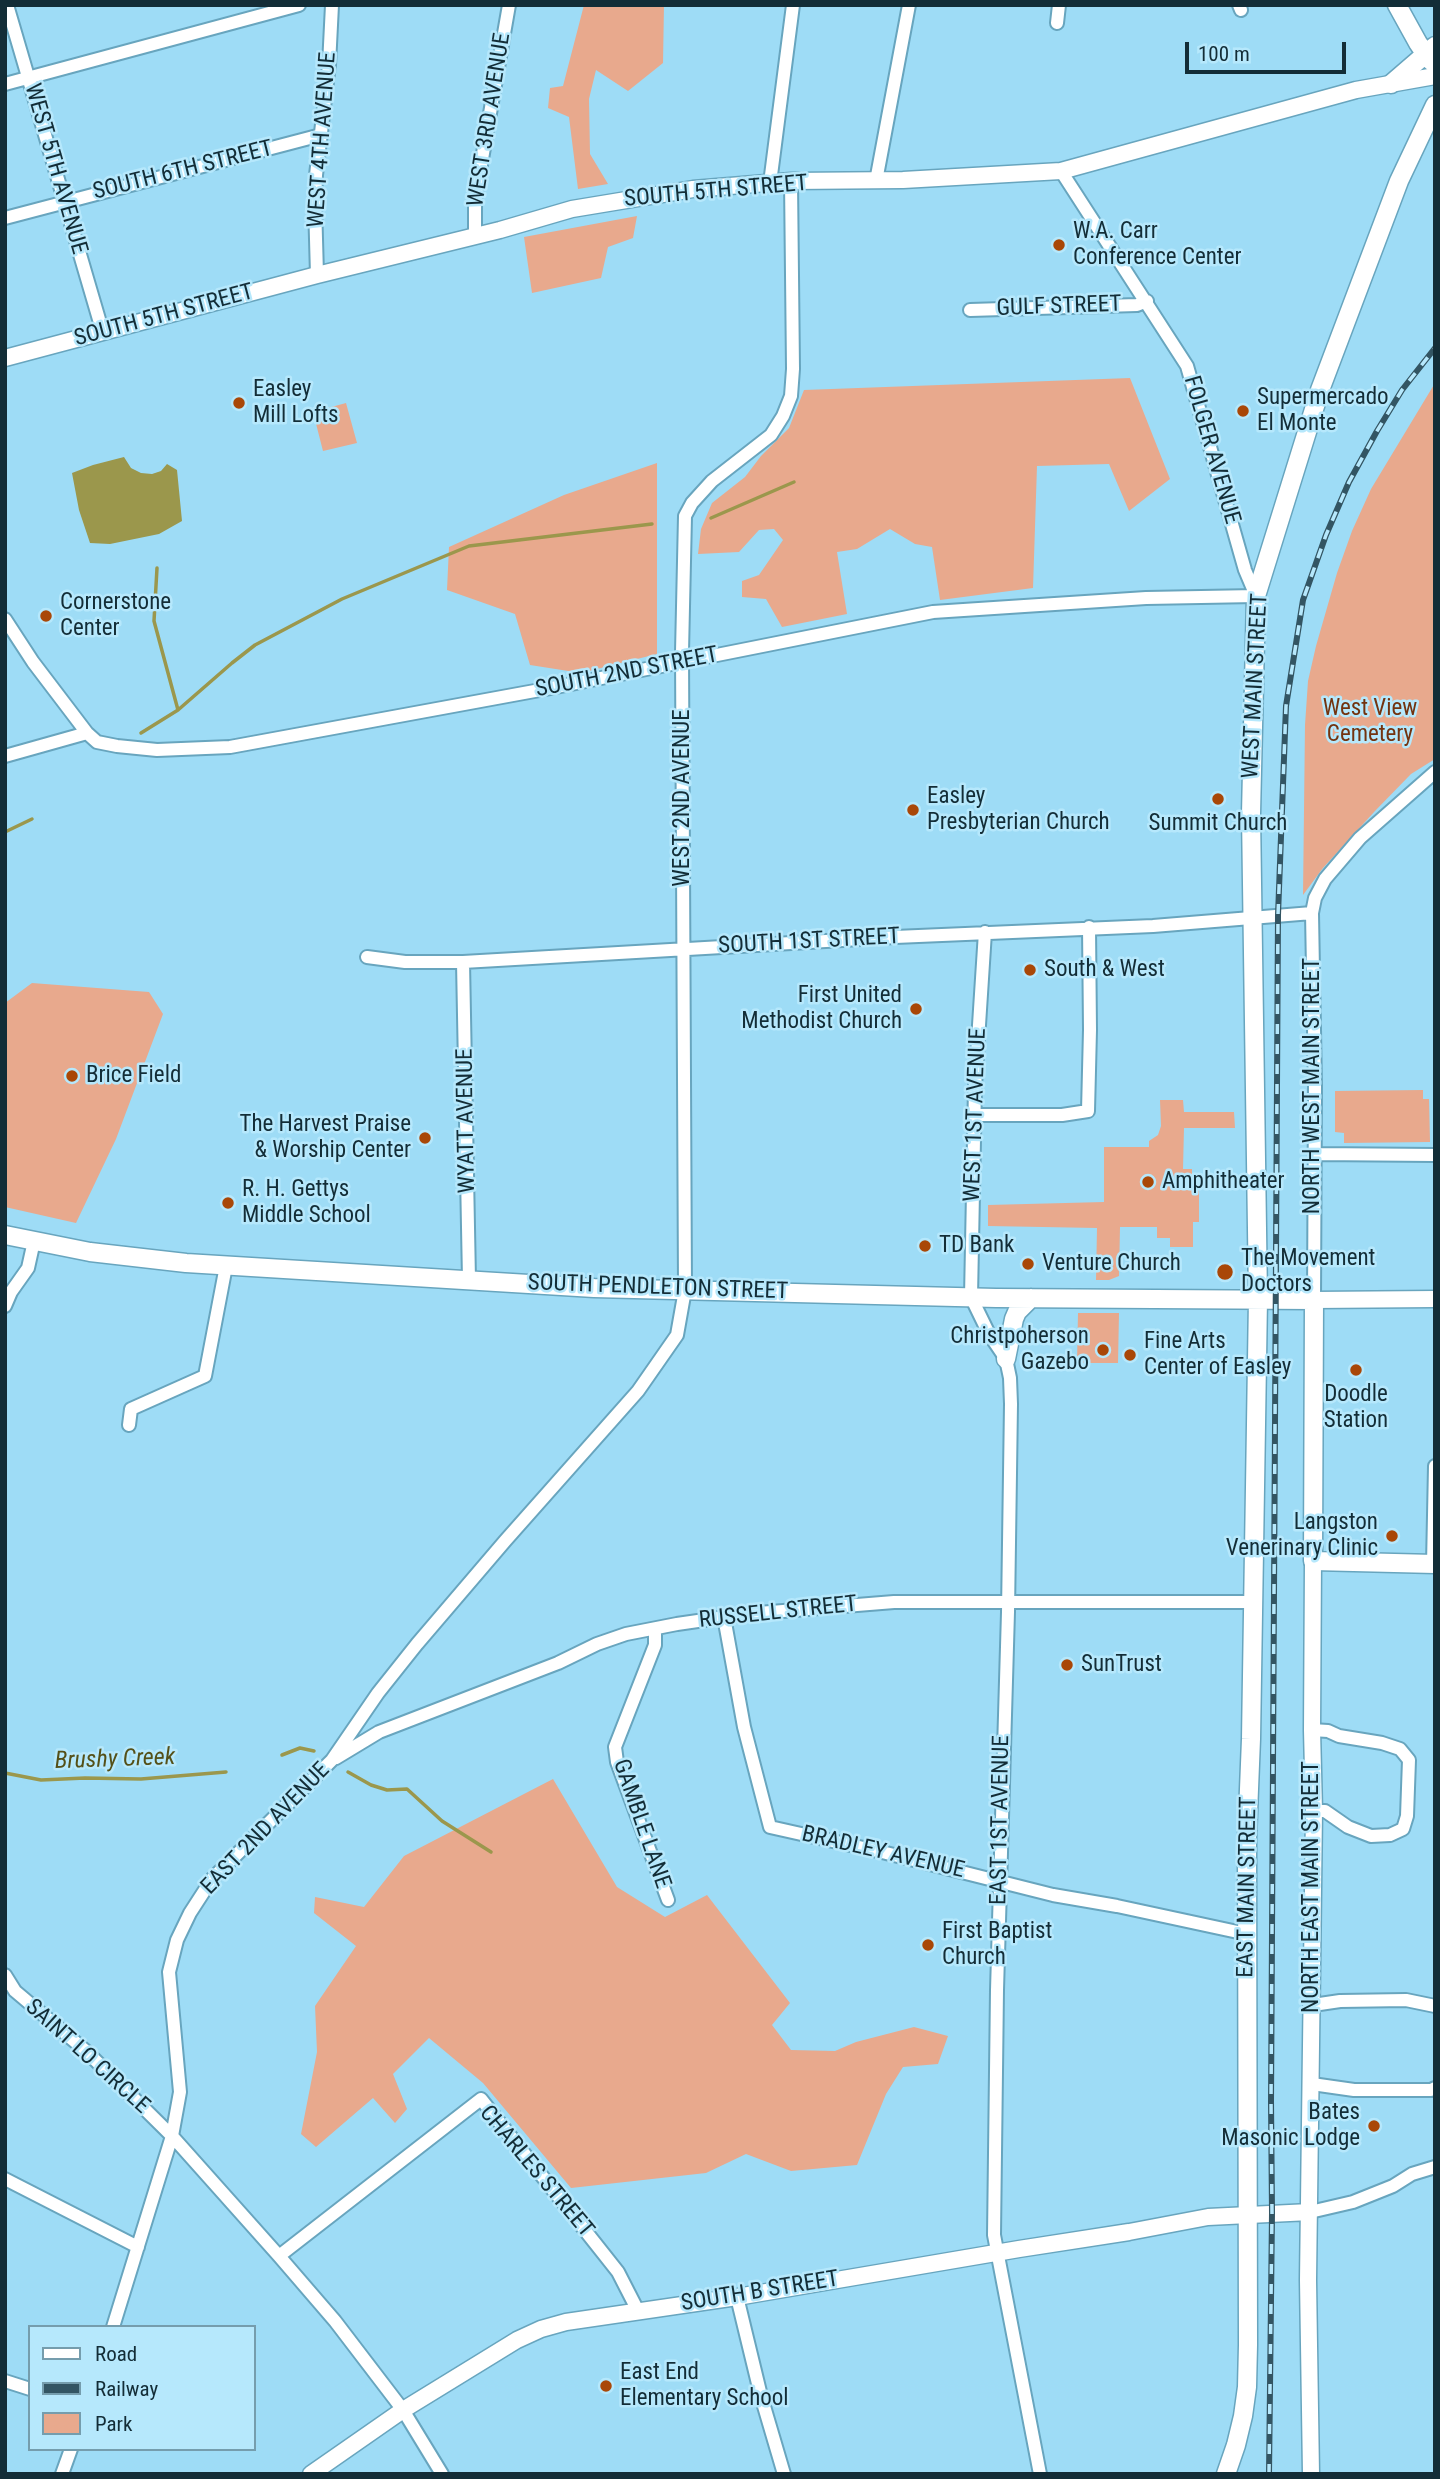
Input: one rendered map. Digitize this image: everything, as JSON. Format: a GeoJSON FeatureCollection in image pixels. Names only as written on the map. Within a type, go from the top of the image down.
{"type":"FeatureCollection","features":[{"type":"Feature","properties":{"kind":"main road"},"geometry":{"type":"LineString","coordinates":[[1391,84],[1432,55],[1397,5]]}},
{"type":"Feature","properties":{"kind":"main road","name":"WEST MAIN STREET"},"geometry":{"type":"LineString","coordinates":[[1258,1298],[1251,918],[1256,596],[1320,390],[1379,231],[1430,127],[1435,105]]}},
{"type":"Feature","properties":{"kind":"main road","name":"SOUTH PENDLETON STREET"},"geometry":{"type":"LineString","coordinates":[[5,1236],[90,1252],[226,1266],[329,1270],[416,1279],[685,1290],[971,1297],[1314,1300]]}},
{"type":"Feature","properties":{"kind":"main road"},"geometry":{"type":"LineString","coordinates":[[1006,1359],[1014,1319],[1031,1298]]}},
{"type":"Feature","properties":{"kind":"main road","name":"EAST MAIN STREET"},"geometry":{"type":"LineString","coordinates":[[1226,2474],[1236,2445],[1247,2387],[1247,1934],[1258,1298]]}},
{"type":"Feature","properties":{"kind":"main road","name":"NORTH EAST MAIN STREET"},"geometry":{"type":"LineString","coordinates":[[1313,1561],[1314,1300]]}},
{"type":"Feature","properties":{"kind":"main road"},"geometry":{"type":"LineString","coordinates":[[1313,1561],[1434,1564]]}},
{"type":"Feature","properties":{"kind":"street","name":"WEST 5TH AVENUE"},"geometry":{"type":"LineString","coordinates":[[7,5],[103,333]]}},
{"type":"Feature","properties":{"kind":"street"},"geometry":{"type":"LineString","coordinates":[[5,84],[299,5]]}},
{"type":"Feature","properties":{"kind":"street","name":"WEST 4TH AVENUE"},"geometry":{"type":"LineString","coordinates":[[317,275],[315,203],[332,5]]}},
{"type":"Feature","properties":{"kind":"street","name":"WEST 3RD AVENUE"},"geometry":{"type":"LineString","coordinates":[[475,236],[475,199],[509,5]]}},
{"type":"Feature","properties":{"kind":"street"},"geometry":{"type":"LineString","coordinates":[[770,183],[793,5]]}},
{"type":"Feature","properties":{"kind":"street"},"geometry":{"type":"LineString","coordinates":[[876,181],[909,5]]}},
{"type":"Feature","properties":{"kind":"street"},"geometry":{"type":"LineString","coordinates":[[1057,23],[1059,5]]}},
{"type":"Feature","properties":{"kind":"street","name":"SOUTH 5TH STREET"},"geometry":{"type":"LineString","coordinates":[[5,358],[572,209],[693,189],[791,181],[876,181],[1061,171],[1356,90],[1435,76]]}},
{"type":"Feature","properties":{"kind":"street","name":"SOUTH 6TH STREET"},"geometry":{"type":"LineString","coordinates":[[5,218],[321,135]]}},
{"type":"Feature","properties":{"kind":"street","name":"FOLGER AVENUE"},"geometry":{"type":"LineString","coordinates":[[1061,171],[1187,366],[1245,570],[1256,596]]}},
{"type":"Feature","properties":{"kind":"street","name":"WEST 2ND AVENUE"},"geometry":{"type":"LineString","coordinates":[[685,1290],[682,662],[685,516],[692,503],[712,481],[771,435],[791,396],[791,181]]}},
{"type":"Feature","properties":{"kind":"street","name":"GULF STREET"},"geometry":{"type":"LineString","coordinates":[[970,310],[1138,305],[1147,301]]}},
{"type":"Feature","properties":{"kind":"street","name":"SOUTH 2ND STREET"},"geometry":{"type":"LineString","coordinates":[[87,733],[97,742],[130,748],[157,750],[230,747],[933,612],[1146,598],[1256,596]]}},
{"type":"Feature","properties":{"kind":"street"},"geometry":{"type":"LineString","coordinates":[[5,756],[87,733],[6,623]]}},
{"type":"Feature","properties":{"kind":"street"},"geometry":{"type":"LineString","coordinates":[[1312,914],[1315,898],[1325,879],[1360,838],[1435,772]]}},
{"type":"Feature","properties":{"kind":"street","name":"SOUTH 1ST STREET"},"geometry":{"type":"LineString","coordinates":[[367,957],[405,962],[463,962],[985,932],[1153,926],[1312,914]]}},
{"type":"Feature","properties":{"kind":"street","name":"NORTH WEST MAIN STREET"},"geometry":{"type":"LineString","coordinates":[[1312,914],[1314,1300]]}},
{"type":"Feature","properties":{"kind":"street"},"geometry":{"type":"LineString","coordinates":[[975,1115],[1062,1115],[1088,1111],[1089,927]]}},
{"type":"Feature","properties":{"kind":"street","name":"WEST 1ST AVENUE"},"geometry":{"type":"LineString","coordinates":[[971,1297],[975,1115],[985,932]]}},
{"type":"Feature","properties":{"kind":"street","name":"WYATT AVENUE"},"geometry":{"type":"LineString","coordinates":[[463,962],[469,1280]]}},
{"type":"Feature","properties":{"kind":"street"},"geometry":{"type":"LineString","coordinates":[[1315,1154],[1435,1154]]}},
{"type":"Feature","properties":{"kind":"street"},"geometry":{"type":"LineString","coordinates":[[5,1306],[11,1292],[28,1268],[34,1241]]}},
{"type":"Feature","properties":{"kind":"street"},"geometry":{"type":"LineString","coordinates":[[129,1425],[131,1409],[205,1376],[226,1266]]}},
{"type":"Feature","properties":{"kind":"street","name":"EAST 2ND AVENUE"},"geometry":{"type":"LineString","coordinates":[[114,2325],[172,2136],[180,2092],[169,1972],[177,1940],[190,1913],[212,1879],[332,1760],[378,1693],[417,1644],[638,1391],[677,1335],[685,1290]]}},
{"type":"Feature","properties":{"kind":"street","name":"EAST 1ST AVENUE"},"geometry":{"type":"LineString","coordinates":[[971,1297],[989,1334],[1006,1359],[1010,1378],[1008,1601],[994,2235],[1040,2474]]}},
{"type":"Feature","properties":{"kind":"street"},"geometry":{"type":"LineString","coordinates":[[1314,1300],[1435,1299]]}},
{"type":"Feature","properties":{"kind":"street"},"geometry":{"type":"LineString","coordinates":[[1434,1564],[1435,1466]]}},
{"type":"Feature","properties":{"kind":"street","name":"NORTH EAST MAIN STREET"},"geometry":{"type":"LineString","coordinates":[[1311,2474],[1308,2280],[1314,1811],[1311,1730],[1313,1561]]}},
{"type":"Feature","properties":{"kind":"street","name":"RUSSELL STREET"},"geometry":{"type":"LineString","coordinates":[[332,1760],[379,1732],[558,1663],[597,1644],[655,1629],[724,1617],[894,1602],[1252,1602]]}},
{"type":"Feature","properties":{"kind":"street","name":"BRADLEY AVENUE"},"geometry":{"type":"LineString","coordinates":[[724,1617],[744,1727],[770,1827],[1053,1895],[1247,1934]]}},
{"type":"Feature","properties":{"kind":"street","name":"GAMBLE LANE"},"geometry":{"type":"LineString","coordinates":[[655,1629],[655,1645],[615,1747],[617,1762],[668,1900]]}},
{"type":"Feature","properties":{"kind":"street"},"geometry":{"type":"LineString","coordinates":[[1311,1730],[1382,1743],[1400,1749],[1409,1760],[1407,1816],[1403,1829],[1390,1835],[1371,1836],[1348,1827],[1325,1811],[1314,1811]]}},
{"type":"Feature","properties":{"kind":"street","name":"SAINT LO CIRCLE"},"geometry":{"type":"LineString","coordinates":[[5,1975],[15,1991],[86,2052],[172,2136]]}},
{"type":"Feature","properties":{"kind":"street"},"geometry":{"type":"LineString","coordinates":[[1312,2004],[1406,2000],[1435,2006]]}},
{"type":"Feature","properties":{"kind":"street"},"geometry":{"type":"LineString","coordinates":[[1312,2084],[1354,2090],[1435,2088]]}},
{"type":"Feature","properties":{"kind":"street","name":"CHARLES STREET"},"geometry":{"type":"LineString","coordinates":[[279,2256],[481,2099],[618,2272],[638,2311]]}},
{"type":"Feature","properties":{"kind":"street"},"geometry":{"type":"LineString","coordinates":[[172,2136],[335,2321],[403,2410],[442,2474]]}},
{"type":"Feature","properties":{"kind":"street"},"geometry":{"type":"LineString","coordinates":[[1310,2211],[1353,2202],[1392,2186],[1412,2174],[1435,2167]]}},
{"type":"Feature","properties":{"kind":"street"},"geometry":{"type":"LineString","coordinates":[[5,2179],[138,2246]]}},
{"type":"Feature","properties":{"kind":"street","name":"SOUTH B STREET"},"geometry":{"type":"LineString","coordinates":[[311,2474],[403,2410],[517,2340],[566,2322],[737,2297],[1208,2217],[1310,2211]]}},
{"type":"Feature","properties":{"kind":"street"},"geometry":{"type":"LineString","coordinates":[[737,2297],[761,2396],[784,2474]]}},
{"type":"Feature","properties":{"kind":"street"},"geometry":{"type":"LineString","coordinates":[[5,2381],[28,2388]]}},
{"type":"Feature","properties":{"kind":"street"},"geometry":{"type":"LineString","coordinates":[[62,2474],[70,2451]]}},
{"type":"Feature","properties":{"kind":"green space"},"geometry":{"type":"Polygon","coordinates":[[[584,5],[664,5],[663,63],[628,91],[596,70],[589,99],[590,154],[608,184],[578,189],[569,117],[548,108],[550,88],[563,86],[584,5]]]}},
{"type":"Feature","properties":{"kind":"green space"},"geometry":{"type":"Polygon","coordinates":[[[637,216],[633,238],[608,247],[601,278],[532,293],[524,237],[637,216]]]}},
{"type":"Feature","properties":{"kind":"green space"},"geometry":{"type":"Polygon","coordinates":[[[1130,378],[1170,479],[1129,511],[1109,464],[1037,466],[1033,588],[940,600],[932,547],[915,544],[890,529],[857,549],[837,552],[847,614],[782,627],[766,599],[742,597],[742,581],[759,575],[783,540],[774,529],[759,530],[739,552],[698,554],[701,529],[712,503],[745,477],[761,456],[789,428],[804,390],[1130,378]]]}},
{"type":"Feature","properties":{"kind":"green space","name":"West View Cemetery"},"geometry":{"type":"Polygon","coordinates":[[[1435,383],[1435,759],[1411,774],[1375,811],[1323,868],[1303,895],[1305,725],[1308,681],[1316,646],[1337,573],[1371,489],[1435,383]]]}},
{"type":"Feature","properties":{"kind":"green space"},"geometry":{"type":"Polygon","coordinates":[[[346,403],[357,443],[323,451],[313,412],[346,403]]]}},
{"type":"Feature","properties":{"kind":"green space"},"geometry":{"type":"Polygon","coordinates":[[[657,463],[657,654],[581,673],[530,665],[515,614],[447,590],[449,547],[564,495],[657,463]]]}},
{"type":"Feature","properties":{"kind":"green space","name":"Brice Field"},"geometry":{"type":"Polygon","coordinates":[[[32,983],[149,992],[163,1014],[116,1139],[76,1223],[5,1207],[5,1003],[32,983]]]}},
{"type":"Feature","properties":{"kind":"green space"},"geometry":{"type":"Polygon","coordinates":[[[1423,1090],[1423,1099],[1429,1099],[1430,1142],[1344,1143],[1344,1133],[1335,1132],[1335,1091],[1423,1090]]]}},
{"type":"Feature","properties":{"kind":"green space"},"geometry":{"type":"Polygon","coordinates":[[[1160,1100],[1183,1100],[1184,1112],[1234,1112],[1235,1128],[1184,1128],[1183,1169],[1192,1169],[1192,1179],[1199,1179],[1199,1222],[1193,1222],[1193,1247],[1170,1247],[1170,1238],[1157,1238],[1157,1227],[1120,1227],[1119,1276],[1109,1280],[1096,1280],[1097,1228],[988,1226],[988,1205],[1104,1202],[1104,1147],[1149,1147],[1149,1141],[1158,1135],[1161,1126],[1160,1100]]]}},
{"type":"Feature","properties":{"kind":"green space"},"geometry":{"type":"Polygon","coordinates":[[[1078,1313],[1119,1313],[1118,1363],[1077,1363],[1078,1313]]]}},
{"type":"Feature","properties":{"kind":"green space"},"geometry":{"type":"Polygon","coordinates":[[[553,1779],[617,1887],[665,1917],[707,1895],[790,2003],[772,2025],[791,2050],[835,2051],[856,2042],[914,2027],[948,2036],[938,2064],[903,2067],[886,2094],[857,2165],[791,2171],[746,2154],[706,2173],[571,2188],[483,2083],[429,2038],[393,2074],[407,2109],[395,2123],[373,2098],[316,2147],[301,2134],[317,2052],[315,2006],[356,1946],[314,1913],[315,1897],[364,1907],[404,1856],[553,1779]]]}},
{"type":"Feature","properties":{"kind":"shaded area"},"geometry":{"type":"Polygon","coordinates":[[[124,457],[131,468],[141,473],[161,471],[167,464],[177,470],[182,521],[159,534],[110,544],[90,543],[79,510],[72,473],[124,457]]]}},
{"type":"Feature","properties":{"kind":"waterway"},"geometry":{"type":"LineString","coordinates":[[711,518],[794,482]]}},
{"type":"Feature","properties":{"kind":"waterway"},"geometry":{"type":"LineString","coordinates":[[141,733],[178,710],[255,645],[342,599],[469,546],[652,524]]}},
{"type":"Feature","properties":{"kind":"waterway"},"geometry":{"type":"LineString","coordinates":[[157,568],[154,621],[178,710]]}},
{"type":"Feature","properties":{"kind":"waterway"},"geometry":{"type":"LineString","coordinates":[[5,832],[32,819]]}},
{"type":"Feature","properties":{"kind":"waterway","name":"Brushy Creek"},"geometry":{"type":"LineString","coordinates":[[282,1755],[300,1748],[314,1751]]}},
{"type":"Feature","properties":{"kind":"waterway","name":"Brushy Creek"},"geometry":{"type":"LineString","coordinates":[[5,1773],[41,1780],[141,1779],[226,1772]]}},
{"type":"Feature","properties":{"kind":"waterway","name":"Brushy Creek"},"geometry":{"type":"LineString","coordinates":[[348,1772],[371,1785],[387,1790],[407,1789],[442,1821],[491,1852]]}},
{"type":"Feature","properties":{"kind":"railway"},"geometry":{"type":"LineString","coordinates":[[1269,2474],[1278,915],[1286,706],[1303,600],[1326,535],[1349,482],[1377,431],[1402,390],[1435,348]]}},
{"type":"Feature","properties":{"kind":"place","name":"W.A. Carr Conference Center"},"geometry":{"type":"Point","coordinates":[1059,245]}},
{"type":"Feature","properties":{"kind":"place","name":"Easley Mill Lofts"},"geometry":{"type":"Point","coordinates":[239,403]}},
{"type":"Feature","properties":{"kind":"place","name":"Supermercado El Monte"},"geometry":{"type":"Point","coordinates":[1243,411]}},
{"type":"Feature","properties":{"kind":"place","name":"Cornerstone Center"},"geometry":{"type":"Point","coordinates":[46,616]}},
{"type":"Feature","properties":{"kind":"place","name":"Summit Church"},"geometry":{"type":"Point","coordinates":[1218,799]}},
{"type":"Feature","properties":{"kind":"place","name":"Easley Presbyterian Church"},"geometry":{"type":"Point","coordinates":[913,810]}},
{"type":"Feature","properties":{"kind":"place","name":"South & West"},"geometry":{"type":"Point","coordinates":[1030,970]}},
{"type":"Feature","properties":{"kind":"place","name":"First United Methodist Church"},"geometry":{"type":"Point","coordinates":[916,1009]}},
{"type":"Feature","properties":{"kind":"place","name":"Brice Field"},"geometry":{"type":"Point","coordinates":[72,1076]}},
{"type":"Feature","properties":{"kind":"place","name":"The Harvest Praise & Worship Center"},"geometry":{"type":"Point","coordinates":[425,1138]}},
{"type":"Feature","properties":{"kind":"place","name":"Amphitheater"},"geometry":{"type":"Point","coordinates":[1148,1182]}},
{"type":"Feature","properties":{"kind":"place","name":"R. H. Gettys Middle School"},"geometry":{"type":"Point","coordinates":[228,1203]}},
{"type":"Feature","properties":{"kind":"place","name":"TD Bank"},"geometry":{"type":"Point","coordinates":[925,1246]}},
{"type":"Feature","properties":{"kind":"place","name":"Venture Church"},"geometry":{"type":"Point","coordinates":[1028,1264]}},
{"type":"Feature","properties":{"kind":"place","name":"The Movement Doctors"},"geometry":{"type":"Point","coordinates":[1225,1272]}},
{"type":"Feature","properties":{"kind":"place","name":"Christpoherson Gazebo"},"geometry":{"type":"Point","coordinates":[1103,1350]}},
{"type":"Feature","properties":{"kind":"place","name":"Fine Arts Center of Easley"},"geometry":{"type":"Point","coordinates":[1130,1355]}},
{"type":"Feature","properties":{"kind":"place","name":"Doodle Station"},"geometry":{"type":"Point","coordinates":[1356,1370]}},
{"type":"Feature","properties":{"kind":"place","name":"Langston Venerinary Clinic"},"geometry":{"type":"Point","coordinates":[1392,1536]}},
{"type":"Feature","properties":{"kind":"place","name":"SunTrust"},"geometry":{"type":"Point","coordinates":[1067,1665]}},
{"type":"Feature","properties":{"kind":"place","name":"First Baptist Church"},"geometry":{"type":"Point","coordinates":[928,1945]}},
{"type":"Feature","properties":{"kind":"place","name":"Bates Masonic Lodge"},"geometry":{"type":"Point","coordinates":[1374,2126]}},
{"type":"Feature","properties":{"kind":"place","name":"East End Elementary School"},"geometry":{"type":"Point","coordinates":[606,2386]}}]}
